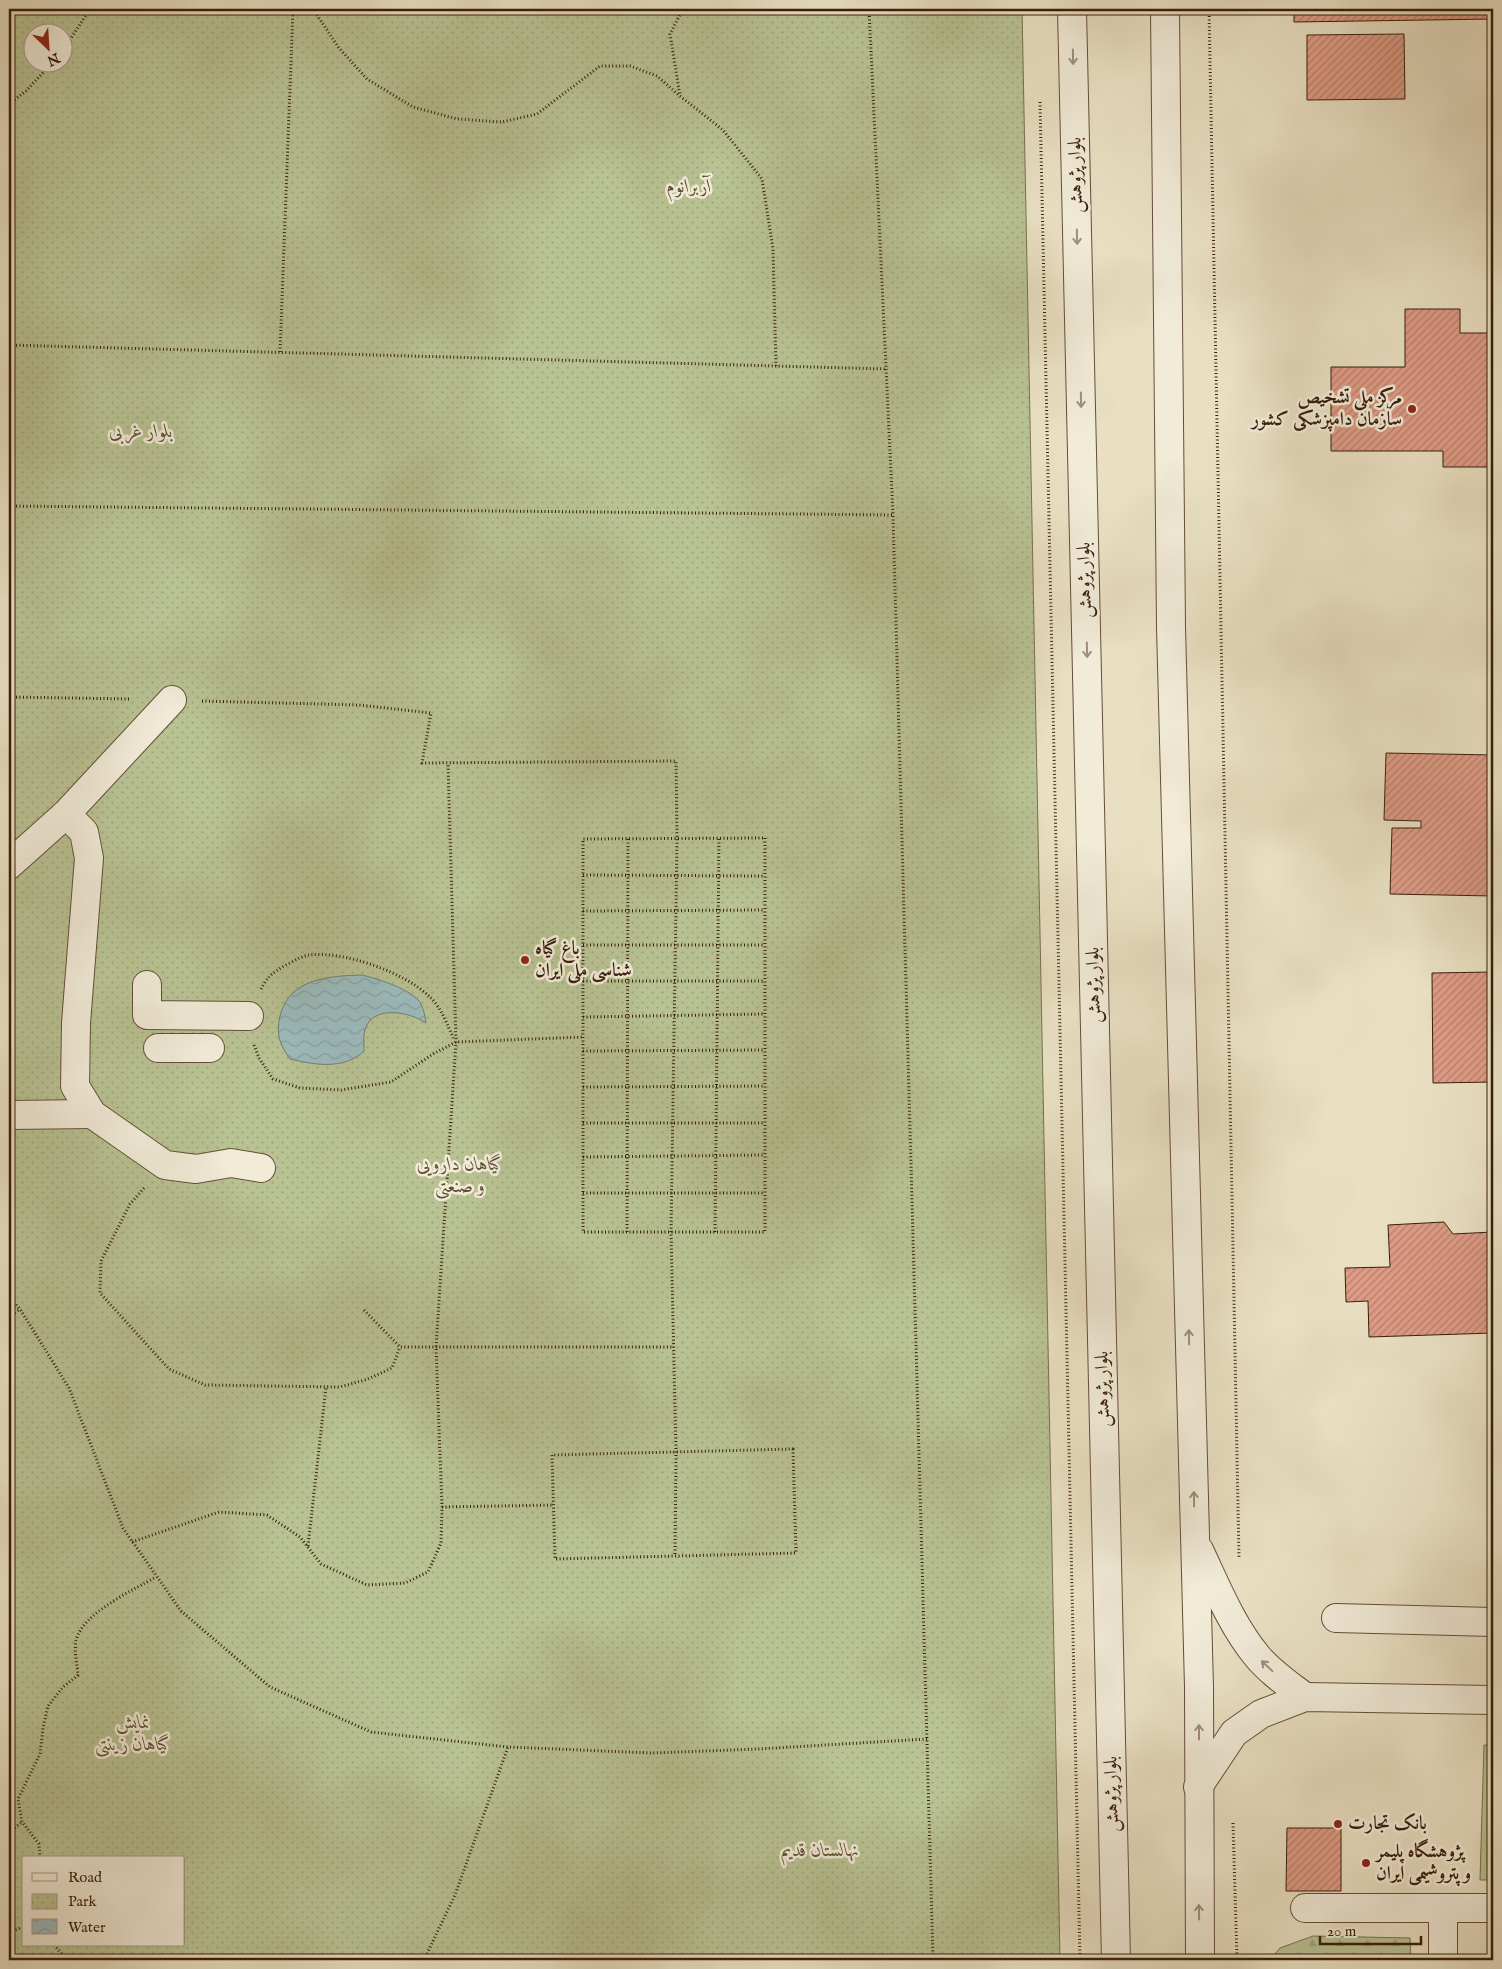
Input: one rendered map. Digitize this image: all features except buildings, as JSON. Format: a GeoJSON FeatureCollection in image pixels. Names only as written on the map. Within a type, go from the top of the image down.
{"type":"FeatureCollection","features":[{"type":"Feature","properties":{"kind":"street","name":"بلوار پژوهش"},"geometry":{"type":"LineString","coordinates":[[1072,9],[1116,1960]]}},
{"type":"Feature","properties":{"kind":"street"},"geometry":{"type":"LineString","coordinates":[[1165,9],[1171,627],[1199,1687],[1200,1960]]}},
{"type":"Feature","properties":{"kind":"street"},"geometry":{"type":"LineString","coordinates":[[9,865],[66,814],[172,700]]}},
{"type":"Feature","properties":{"kind":"street"},"geometry":{"type":"LineString","coordinates":[[66,814],[84,832],[89,858],[76,1023],[75,1086],[92,1114],[165,1165],[196,1169],[231,1163],[261,1168]]}},
{"type":"Feature","properties":{"kind":"street"},"geometry":{"type":"LineString","coordinates":[[147,985],[146,1015],[249,1016]]}},
{"type":"Feature","properties":{"kind":"street"},"geometry":{"type":"LineString","coordinates":[[184,1016],[184,1048]]}},
{"type":"Feature","properties":{"kind":"street"},"geometry":{"type":"LineString","coordinates":[[9,1115],[92,1114]]}},
{"type":"Feature","properties":{"kind":"street"},"geometry":{"type":"LineString","coordinates":[[1195,1541],[1239,1629],[1257,1657],[1281,1679],[1305,1697]]}},
{"type":"Feature","properties":{"kind":"street"},"geometry":{"type":"LineString","coordinates":[[1336,1618],[1493,1622]]}},
{"type":"Feature","properties":{"kind":"street"},"geometry":{"type":"LineString","coordinates":[[1198,1787],[1234,1732],[1261,1714],[1305,1697],[1493,1700]]}},
{"type":"Feature","properties":{"kind":"street"},"geometry":{"type":"LineString","coordinates":[[1305,1908],[1493,1908]]}},
{"type":"Feature","properties":{"kind":"street"},"geometry":{"type":"LineString","coordinates":[[1443,1909],[1443,1960]]}},
{"type":"Feature","properties":{"kind":"path"},"geometry":{"type":"LineString","coordinates":[[72,37],[90,9]]}},
{"type":"Feature","properties":{"kind":"path"},"geometry":{"type":"LineString","coordinates":[[280,352],[294,9]]}},
{"type":"Feature","properties":{"kind":"path"},"geometry":{"type":"LineString","coordinates":[[313,9],[339,48],[367,79],[414,107],[457,119],[502,122],[537,114],[600,66],[630,66],[657,76],[723,130],[762,179],[773,249],[776,366]]}},
{"type":"Feature","properties":{"kind":"path"},"geometry":{"type":"LineString","coordinates":[[680,96],[670,34],[683,9]]}},
{"type":"Feature","properties":{"kind":"path"},"geometry":{"type":"LineString","coordinates":[[869,9],[893,515],[933,1960]]}},
{"type":"Feature","properties":{"kind":"path"},"geometry":{"type":"LineString","coordinates":[[1209,9],[1239,1567]]}},
{"type":"Feature","properties":{"kind":"path"},"geometry":{"type":"LineString","coordinates":[[9,104],[26,91],[44,72]]}},
{"type":"Feature","properties":{"kind":"path"},"geometry":{"type":"LineString","coordinates":[[1040,98],[1080,1960]]}},
{"type":"Feature","properties":{"kind":"path"},"geometry":{"type":"LineString","coordinates":[[9,345],[886,369]]}},
{"type":"Feature","properties":{"kind":"path"},"geometry":{"type":"LineString","coordinates":[[9,506],[893,515]]}},
{"type":"Feature","properties":{"kind":"path"},"geometry":{"type":"LineString","coordinates":[[9,697],[359,705],[431,713],[422,763],[676,761],[676,910],[671,1232],[676,1452],[675,1556]]}},
{"type":"Feature","properties":{"kind":"path"},"geometry":{"type":"LineString","coordinates":[[132,1542],[219,1512],[266,1515],[300,1537],[322,1564],[367,1585],[405,1583],[428,1572],[441,1543],[442,1507],[436,1347],[456,1042],[448,763]]}},
{"type":"Feature","properties":{"kind":"path"},"geometry":{"type":"LineString","coordinates":[[715,1232],[719,838]]}},
{"type":"Feature","properties":{"kind":"path"},"geometry":{"type":"LineString","coordinates":[[765,838],[766,1232],[583,1232],[583,839],[676,839],[765,838]]}},
{"type":"Feature","properties":{"kind":"path"},"geometry":{"type":"LineString","coordinates":[[627,1232],[628,839]]}},
{"type":"Feature","properties":{"kind":"path"},"geometry":{"type":"LineString","coordinates":[[583,875],[765,876]]}},
{"type":"Feature","properties":{"kind":"path"},"geometry":{"type":"LineString","coordinates":[[583,911],[765,910]]}},
{"type":"Feature","properties":{"kind":"path"},"geometry":{"type":"LineString","coordinates":[[583,945],[765,945]]}},
{"type":"Feature","properties":{"kind":"path"},"geometry":{"type":"LineString","coordinates":[[456,1042],[431,997],[408,981],[358,959],[336,956],[308,955],[270,976],[258,992],[249,1016],[251,1036],[259,1058],[273,1079],[300,1088],[341,1090],[391,1082],[433,1054],[456,1042],[583,1038]]}},
{"type":"Feature","properties":{"kind":"path"},"geometry":{"type":"LineString","coordinates":[[583,981],[765,981]]}},
{"type":"Feature","properties":{"kind":"path"},"geometry":{"type":"LineString","coordinates":[[583,1017],[765,1014]]}},
{"type":"Feature","properties":{"kind":"path"},"geometry":{"type":"LineString","coordinates":[[583,1051],[765,1050]]}},
{"type":"Feature","properties":{"kind":"path"},"geometry":{"type":"LineString","coordinates":[[583,1087],[766,1086]]}},
{"type":"Feature","properties":{"kind":"path"},"geometry":{"type":"LineString","coordinates":[[583,1123],[765,1123]]}},
{"type":"Feature","properties":{"kind":"path"},"geometry":{"type":"LineString","coordinates":[[583,1157],[765,1156]]}},
{"type":"Feature","properties":{"kind":"path"},"geometry":{"type":"LineString","coordinates":[[165,1165],[130,1204],[100,1261],[100,1293],[169,1369],[206,1385],[340,1387],[368,1379],[392,1368],[400,1347]]}},
{"type":"Feature","properties":{"kind":"path"},"geometry":{"type":"LineString","coordinates":[[583,1193],[765,1193]]}},
{"type":"Feature","properties":{"kind":"path"},"geometry":{"type":"LineString","coordinates":[[9,1297],[20,1308],[69,1388],[123,1528],[132,1542],[180,1611],[270,1687],[371,1732],[508,1748],[652,1753],[927,1739]]}},
{"type":"Feature","properties":{"kind":"path"},"geometry":{"type":"LineString","coordinates":[[9,1318],[20,1308]]}},
{"type":"Feature","properties":{"kind":"path"},"geometry":{"type":"LineString","coordinates":[[364,1310],[400,1347],[674,1347]]}},
{"type":"Feature","properties":{"kind":"path"},"geometry":{"type":"LineString","coordinates":[[308,1547],[326,1387]]}},
{"type":"Feature","properties":{"kind":"path"},"geometry":{"type":"LineString","coordinates":[[793,1449],[796,1553],[555,1559],[554,1505],[552,1455],[793,1449]]}},
{"type":"Feature","properties":{"kind":"path"},"geometry":{"type":"LineString","coordinates":[[442,1507],[554,1505]]}},
{"type":"Feature","properties":{"kind":"path"},"geometry":{"type":"LineString","coordinates":[[40,1856],[39,1844],[22,1822],[18,1799],[40,1754],[48,1706],[63,1687],[78,1675],[76,1641],[86,1622],[118,1599],[157,1577]]}},
{"type":"Feature","properties":{"kind":"path"},"geometry":{"type":"LineString","coordinates":[[424,1960],[456,1895],[508,1748]]}},
{"type":"Feature","properties":{"kind":"path"},"geometry":{"type":"LineString","coordinates":[[1233,1818],[1237,1960]]}},
{"type":"Feature","properties":{"kind":"path"},"geometry":{"type":"LineString","coordinates":[[9,1832],[22,1822]]}},
{"type":"Feature","properties":{"kind":"path"},"geometry":{"type":"LineString","coordinates":[[9,1932],[22,1928]]}},
{"type":"Feature","properties":{"kind":"path"},"geometry":{"type":"LineString","coordinates":[[55,1946],[67,1960]]}},
{"type":"Feature","properties":{"kind":"green space","name":"باغ گیاه‌ شناسی ملی ایران"},"geometry":{"type":"Polygon","coordinates":[[[9,9],[1022,9],[1060,1960],[9,1960],[9,9]]]}},
{"type":"Feature","properties":{"kind":"green space"},"geometry":{"type":"Polygon","coordinates":[[[1484,1745],[1493,1745],[1493,1880],[1480,1880],[1484,1745]]]}},
{"type":"Feature","properties":{"kind":"green space"},"geometry":{"type":"Polygon","coordinates":[[[1313,1936],[1410,1938],[1411,1960],[1270,1960],[1280,1948],[1313,1936]]]}},
{"type":"Feature","properties":{"kind":"water"},"geometry":{"type":"Polygon","coordinates":[[[362,975],[394,985],[417,999],[424,1011],[426,1023],[411,1016],[385,1013],[371,1020],[364,1032],[364,1051],[348,1061],[319,1064],[290,1059],[281,1043],[278,1028],[285,1003],[292,994],[301,987],[324,978],[362,975]]]}},
{"type":"Feature","properties":{"kind":"place","name":"مرکز ملی تشخیص سازمان دامپزشکی کشور"},"geometry":{"type":"Point","coordinates":[1412,409]}},
{"type":"Feature","properties":{"kind":"place","name":"باغ گیاه‌ شناسی ملی ایران"},"geometry":{"type":"Point","coordinates":[525,960]}},
{"type":"Feature","properties":{"kind":"place","name":"بانک تجارت"},"geometry":{"type":"Point","coordinates":[1338,1824]}},
{"type":"Feature","properties":{"kind":"place","name":"پژوهشگاه پلیمر و پتروشیمی ایران"},"geometry":{"type":"Point","coordinates":[1366,1863]}},
{"type":"Feature","properties":{"kind":"park label","name":"آربرانوم"},"geometry":{"type":"Point","coordinates":[689,187]}},
{"type":"Feature","properties":{"kind":"park label","name":"بلوار غربی"},"geometry":{"type":"Point","coordinates":[141,432]}},
{"type":"Feature","properties":{"kind":"park label","name":"گیاهان دارویی و صنعتی"},"geometry":{"type":"Point","coordinates":[460,1176]}},
{"type":"Feature","properties":{"kind":"park label","name":"نمایش گیاهان زینتی"},"geometry":{"type":"Point","coordinates":[133,1734]}},
{"type":"Feature","properties":{"kind":"park label","name":"نهالستان قدیم"},"geometry":{"type":"Point","coordinates":[820,1851]}}]}
